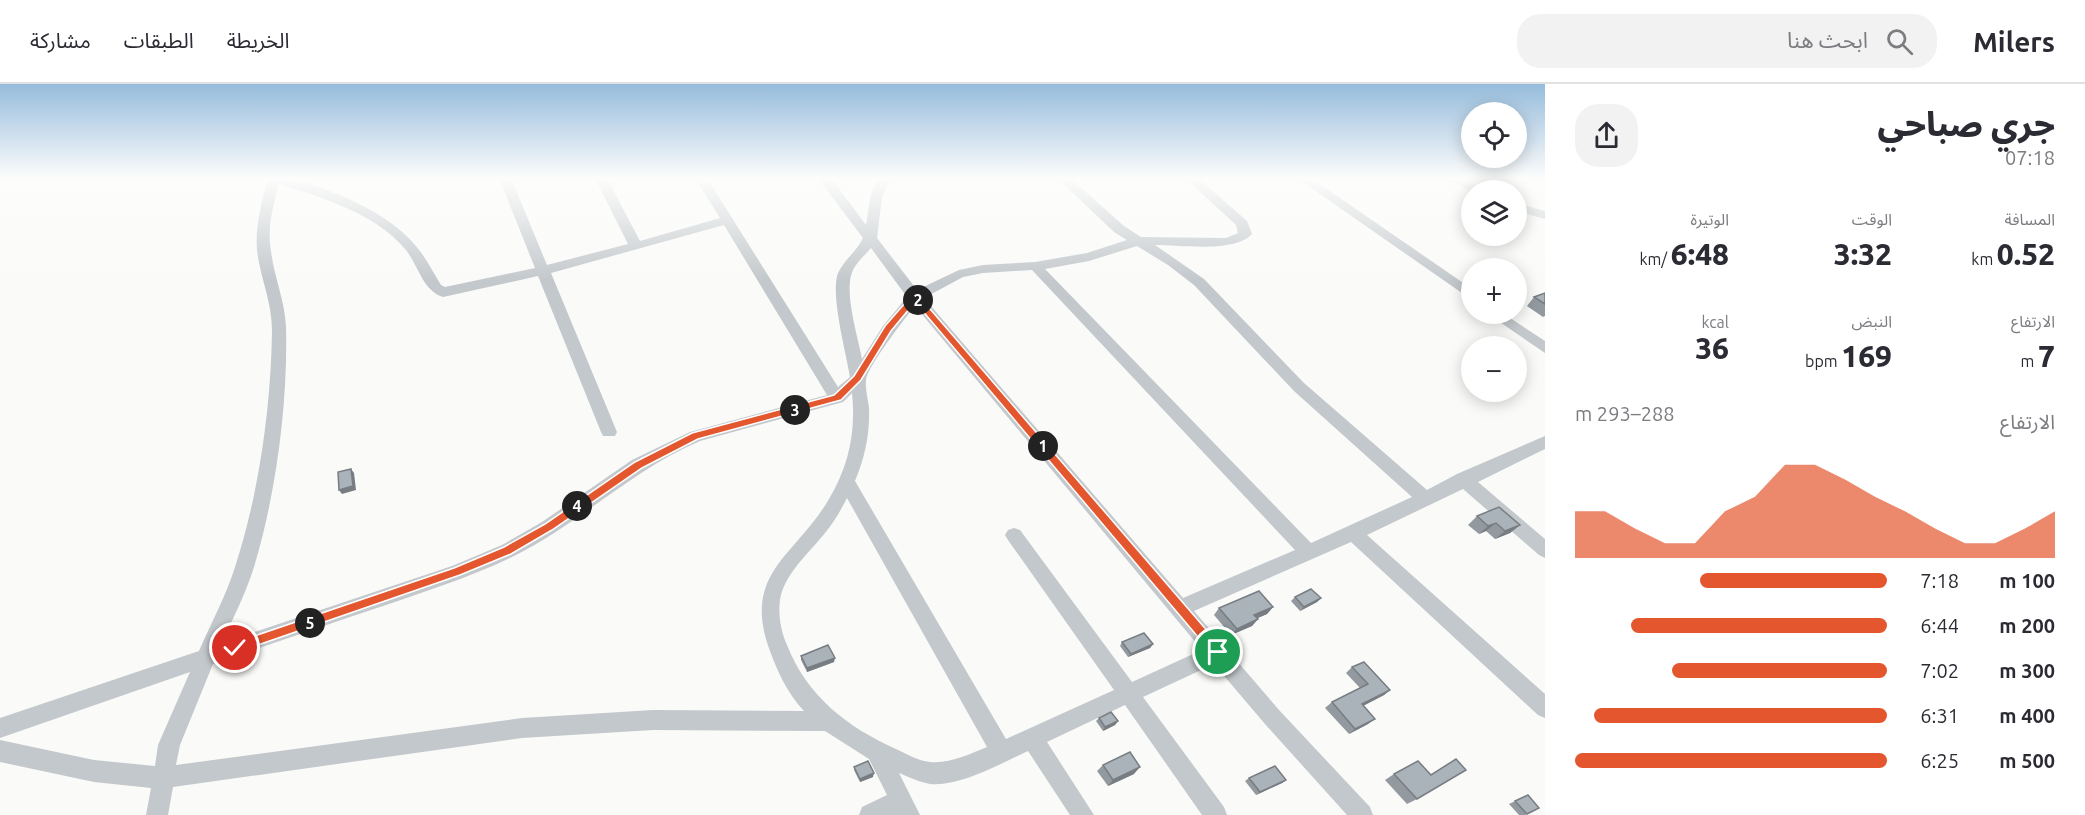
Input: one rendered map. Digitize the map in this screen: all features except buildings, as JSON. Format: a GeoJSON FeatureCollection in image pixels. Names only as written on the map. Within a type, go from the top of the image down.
{"type":"FeatureCollection","features":[{"type":"Feature","properties":{"kind":"street"},"geometry":{"type":"LineString","coordinates":[[157,815],[162,778],[176,726],[244,569],[251,544],[271,431],[279,326],[263,239],[266,212]]}},
{"type":"Feature","properties":{"kind":"street"},"geometry":{"type":"LineString","coordinates":[[362,212],[390,228],[411,248],[436,288],[443,291],[541,270],[728,220]]}},
{"type":"Feature","properties":{"kind":"street"},"geometry":{"type":"LineString","coordinates":[[518,212],[609,432]]}},
{"type":"Feature","properties":{"kind":"street"},"geometry":{"type":"LineString","coordinates":[[619,212],[636,246]]}},
{"type":"Feature","properties":{"kind":"street"},"geometry":{"type":"LineString","coordinates":[[723,212],[837,398]]}},
{"type":"Feature","properties":{"kind":"street"},"geometry":{"type":"LineString","coordinates":[[850,212],[915,297],[1272,717],[1362,815]]}},
{"type":"Feature","properties":{"kind":"street"},"geometry":{"type":"LineString","coordinates":[[874,212],[870,238],[850,262],[843,278],[844,301],[858,378],[861,408],[860,441],[847,482],[826,520],[794,558],[773,591],[770,622],[779,652],[794,685],[826,721],[877,753],[932,773],[950,771],[1032,738],[1218,652]]}},
{"type":"Feature","properties":{"kind":"street"},"geometry":{"type":"LineString","coordinates":[[1100,212],[1137,242],[1173,262],[1199,282],[1299,387],[1425,498]]}},
{"type":"Feature","properties":{"kind":"street"},"geometry":{"type":"LineString","coordinates":[[0,728],[457,572],[507,550],[548,527],[638,465],[696,436],[837,398],[858,378],[888,328],[915,297],[959,274],[982,269],[1035,266],[1110,252],[1137,242],[1226,242],[1245,234],[1242,224],[1229,212]]}},
{"type":"Feature","properties":{"kind":"street"},"geometry":{"type":"LineString","coordinates":[[1352,212],[1461,288]]}},
{"type":"Feature","properties":{"kind":"street"},"geometry":{"type":"LineString","coordinates":[[1035,266],[1309,553]]}},
{"type":"Feature","properties":{"kind":"street"},"geometry":{"type":"LineString","coordinates":[[1510,324],[1545,348]]}},
{"type":"Feature","properties":{"kind":"street"},"geometry":{"type":"LineString","coordinates":[[1181,608],[1353,533],[1545,442]]}},
{"type":"Feature","properties":{"kind":"street"},"geometry":{"type":"LineString","coordinates":[[1463,479],[1545,550]]}},
{"type":"Feature","properties":{"kind":"street"},"geometry":{"type":"LineString","coordinates":[[847,482],[1001,751]]}},
{"type":"Feature","properties":{"kind":"street"},"geometry":{"type":"LineString","coordinates":[[1353,533],[1545,708]]}},
{"type":"Feature","properties":{"kind":"street"},"geometry":{"type":"LineString","coordinates":[[1014,535],[1216,815]]}},
{"type":"Feature","properties":{"kind":"street"},"geometry":{"type":"LineString","coordinates":[[0,751],[94,771],[162,778],[278,760],[522,728],[653,720],[826,721]]}},
{"type":"Feature","properties":{"kind":"street"},"geometry":{"type":"LineString","coordinates":[[1032,738],[1083,815]]}},
{"type":"Feature","properties":{"kind":"street"},"geometry":{"type":"LineString","coordinates":[[870,815],[905,807],[877,753]]}},
{"type":"Feature","properties":{"kind":"route"},"geometry":{"type":"LineString","coordinates":[[235,648],[457,572],[507,550],[548,527],[638,465],[696,436],[837,398],[846,392],[858,378],[888,328],[915,297],[1218,652]]}}]}
